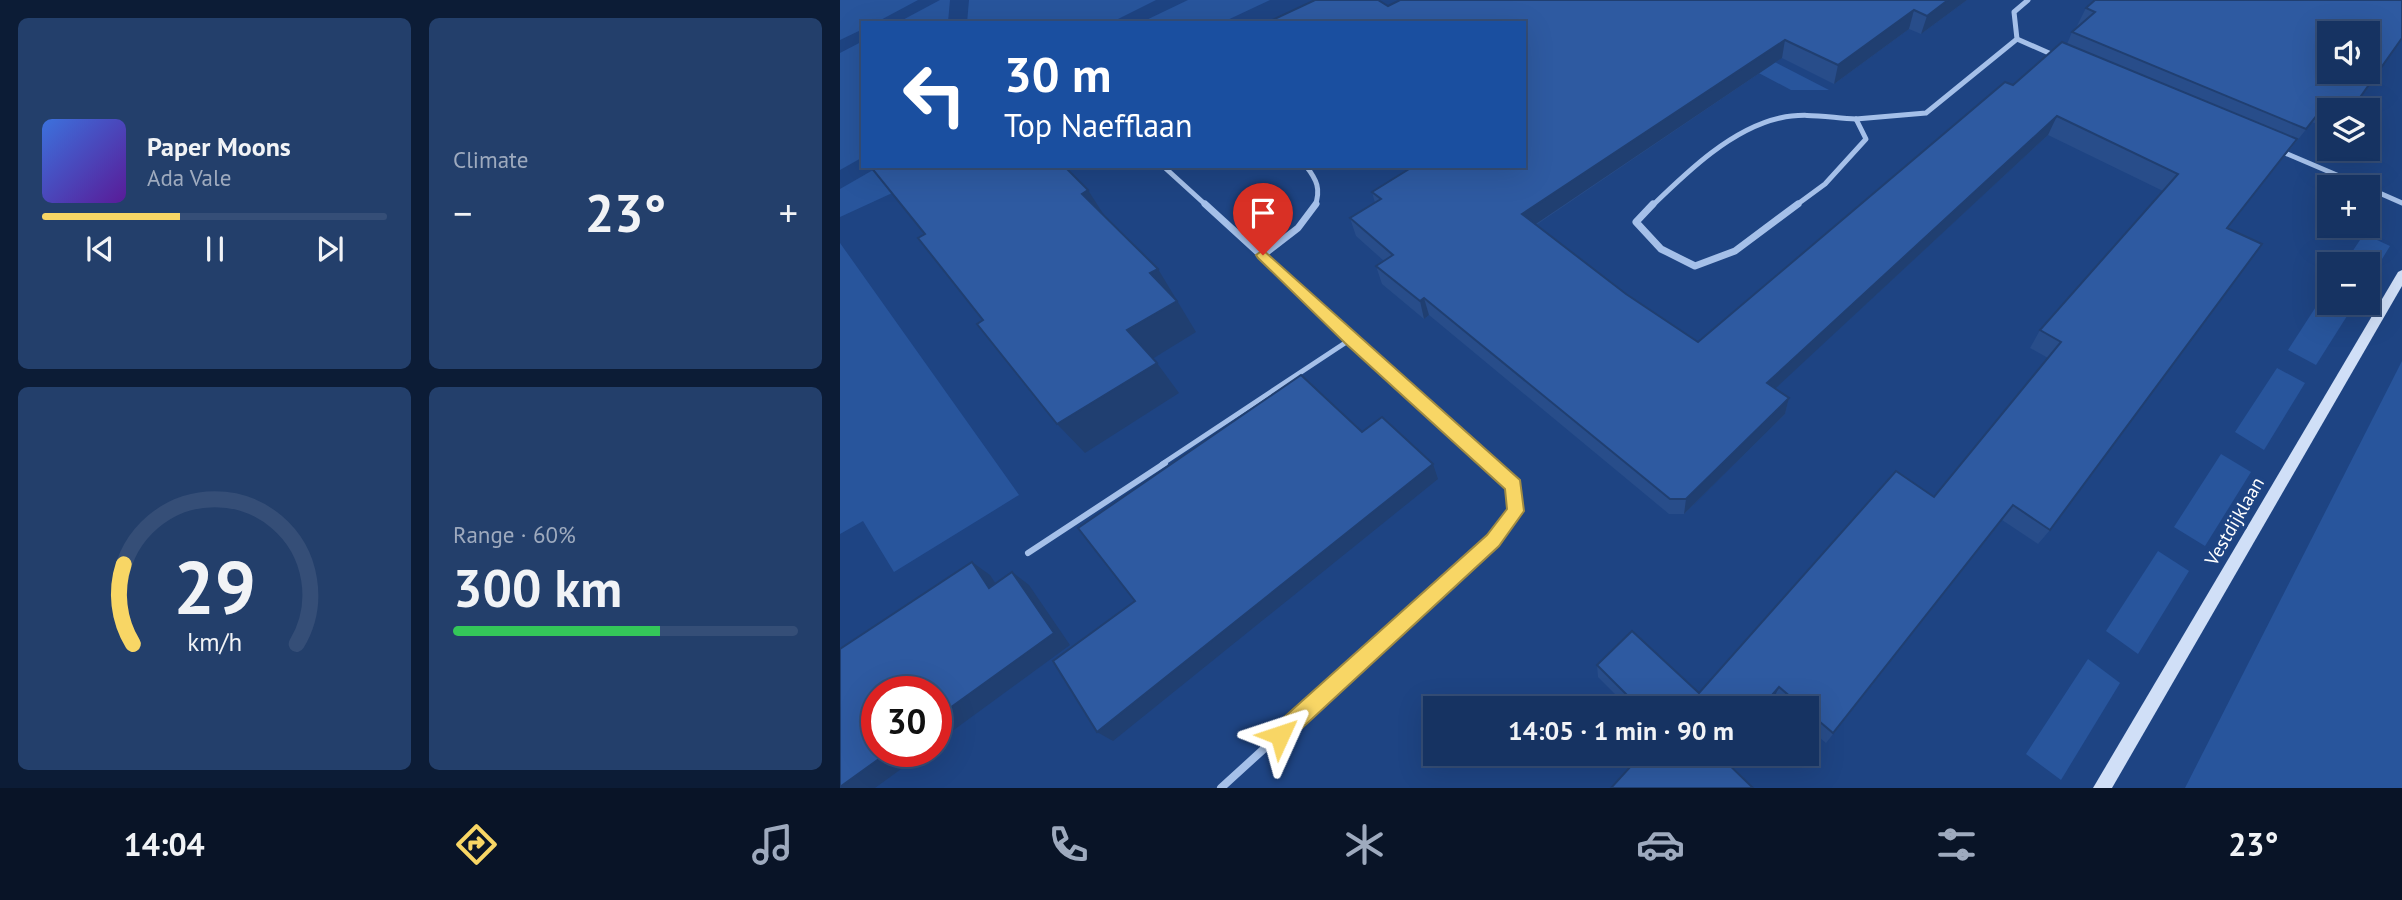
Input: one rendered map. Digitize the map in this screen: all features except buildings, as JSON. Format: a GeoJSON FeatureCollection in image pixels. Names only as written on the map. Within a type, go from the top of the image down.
{"type":"FeatureCollection","features":[{"type":"Feature","properties":{"kind":"street"},"geometry":{"type":"LineString","coordinates":[[2017,39],[2014,12],[2028,0]]}},
{"type":"Feature","properties":{"kind":"street"},"geometry":{"type":"LineString","coordinates":[[2017,39],[2067,61]]}},
{"type":"Feature","properties":{"kind":"street"},"geometry":{"type":"LineString","coordinates":[[1856,119],[1866,139],[1825,184],[1735,251],[1695,266],[1661,249],[1636,222],[1660,196],[1754,125],[1783,117],[1856,119],[1926,113],[2017,39]]}},
{"type":"Feature","properties":{"kind":"street"},"geometry":{"type":"LineString","coordinates":[[2266,145],[2336,175]]}},
{"type":"Feature","properties":{"kind":"street"},"geometry":{"type":"LineString","coordinates":[[1165,168],[1514,486],[1516,511],[1493,540],[1222,788]]}},
{"type":"Feature","properties":{"kind":"street"},"geometry":{"type":"LineString","coordinates":[[1263,255],[1295,234],[1313,210],[1319,191],[1313,172],[1308,168]]}},
{"type":"Feature","properties":{"kind":"street"},"geometry":{"type":"LineString","coordinates":[[2380,194],[2402,203]]}},
{"type":"Feature","properties":{"kind":"street","name":"Vestdijklaan"},"geometry":{"type":"LineString","coordinates":[[2102,788],[2402,275]]}},
{"type":"Feature","properties":{"kind":"lane"},"geometry":{"type":"LineString","coordinates":[[1028,553],[1350,339]]}},
{"type":"Feature","properties":{"kind":"shaded area"},"geometry":{"type":"Polygon","coordinates":[[[840,0],[918,0],[879,21],[861,21],[861,30],[840,40],[840,0]]]}},
{"type":"Feature","properties":{"kind":"shaded area"},"geometry":{"type":"Polygon","coordinates":[[[940,0],[950,0],[948,21],[901,21],[940,0]]]}},
{"type":"Feature","properties":{"kind":"shaded area"},"geometry":{"type":"Polygon","coordinates":[[[969,0],[1156,0],[1114,21],[967,21],[969,0]]]}},
{"type":"Feature","properties":{"kind":"shaded area"},"geometry":{"type":"Polygon","coordinates":[[[1188,0],[1270,0],[1225,21],[1144,21],[1188,0]]]}},
{"type":"Feature","properties":{"kind":"shaded area"},"geometry":{"type":"Polygon","coordinates":[[[1621,0],[1654,0],[1829,90],[1791,90],[1621,0]]]}},
{"type":"Feature","properties":{"kind":"shaded area"},"geometry":{"type":"Polygon","coordinates":[[[861,42],[861,158],[840,170],[840,53],[861,42]]]}},
{"type":"Feature","properties":{"kind":"shaded area"},"geometry":{"type":"Polygon","coordinates":[[[877,168],[947,168],[840,217],[840,189],[877,168]]]}},
{"type":"Feature","properties":{"kind":"shaded area"},"geometry":{"type":"Polygon","coordinates":[[[2361,238],[2373,238],[2390,246],[2380,262],[2380,252],[2352,252],[2361,238]]]}},
{"type":"Feature","properties":{"kind":"shaded area"},"geometry":{"type":"Polygon","coordinates":[[[840,243],[1019,495],[894,572],[863,521],[840,534],[840,243]]]}},
{"type":"Feature","properties":{"kind":"shaded area"},"geometry":{"type":"Polygon","coordinates":[[[2317,305],[2317,315],[2347,316],[2316,365],[2288,350],[2317,305]]]}},
{"type":"Feature","properties":{"kind":"shaded area"},"geometry":{"type":"Polygon","coordinates":[[[2402,361],[2402,788],[2185,788],[2402,361]]]}},
{"type":"Feature","properties":{"kind":"shaded area"},"geometry":{"type":"Polygon","coordinates":[[[2277,368],[2305,383],[2264,450],[2235,432],[2277,368]]]}},
{"type":"Feature","properties":{"kind":"shaded area"},"geometry":{"type":"Polygon","coordinates":[[[2221,454],[2251,472],[2205,546],[2174,527],[2221,454]]]}},
{"type":"Feature","properties":{"kind":"shaded area"},"geometry":{"type":"Polygon","coordinates":[[[2158,551],[2189,571],[2138,654],[2106,631],[2158,551]]]}},
{"type":"Feature","properties":{"kind":"shaded area"},"geometry":{"type":"Polygon","coordinates":[[[2088,659],[2120,683],[2061,780],[2026,754],[2088,659]]]}},
{"type":"Feature","properties":{"kind":"route"},"geometry":{"type":"LineString","coordinates":[[1263,255],[1350,339],[1514,486],[1516,511],[1493,540],[1280,735]]}}]}
